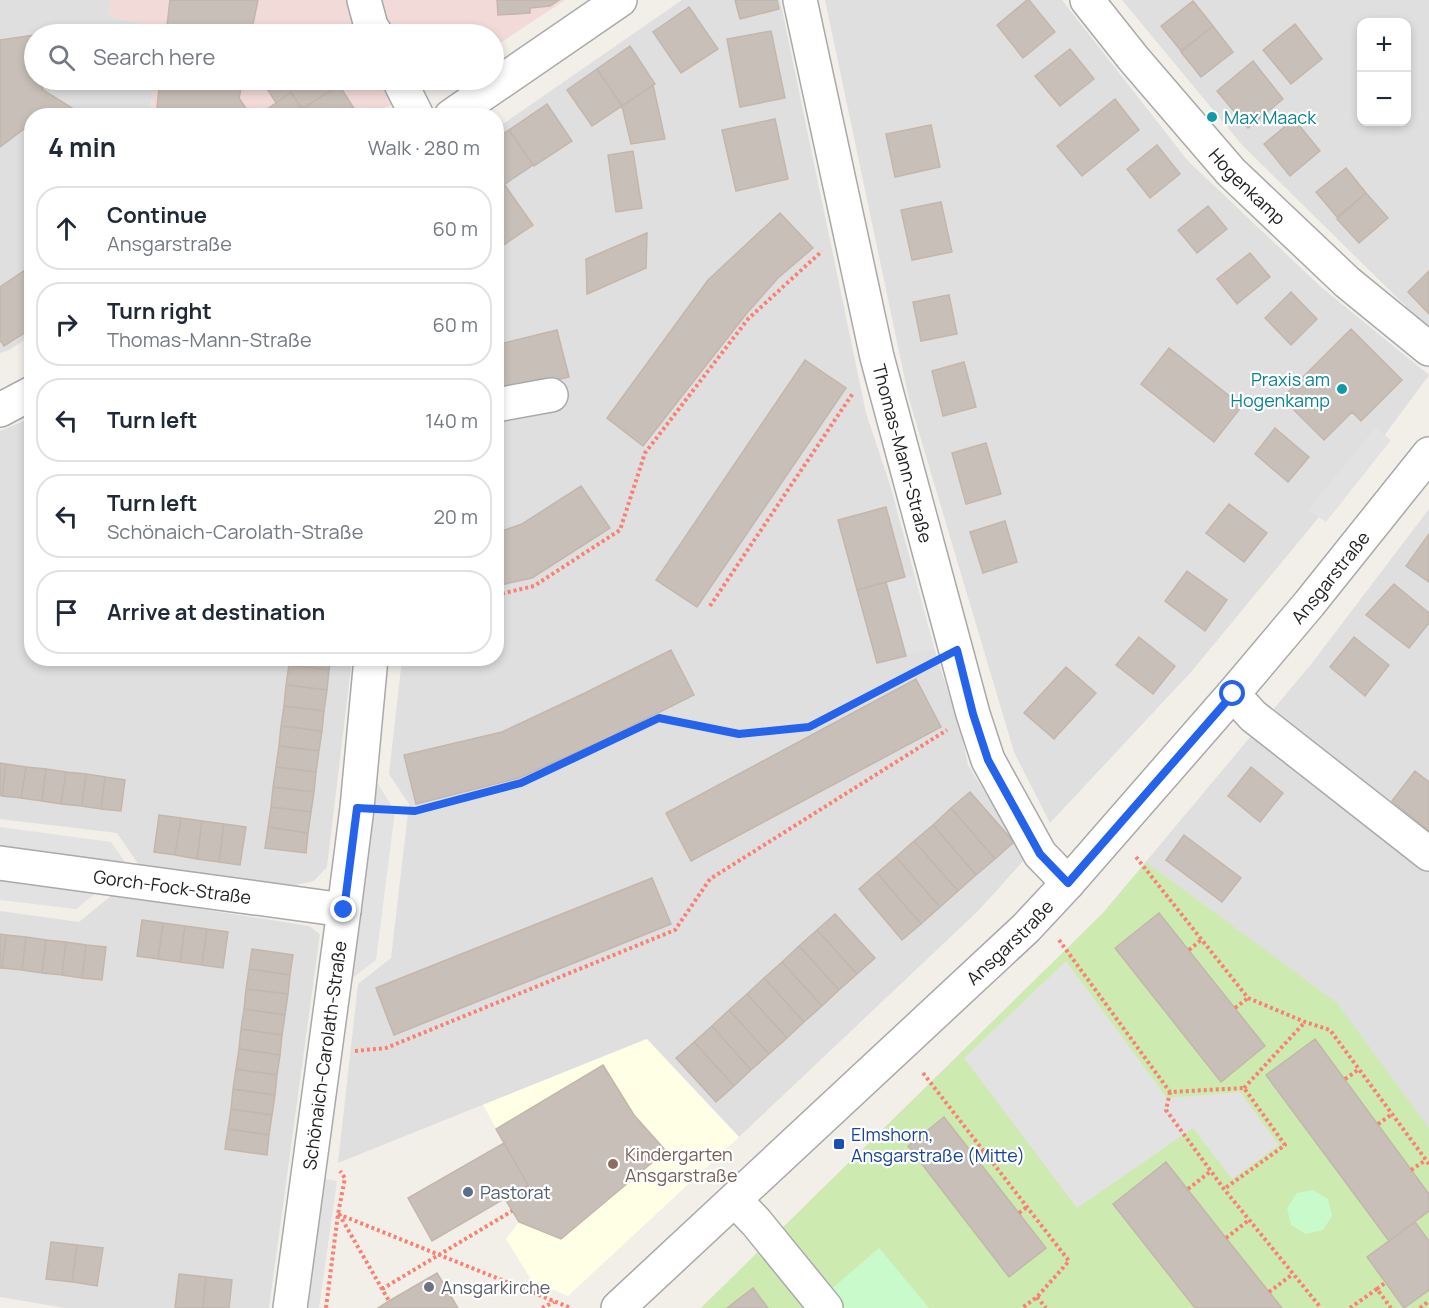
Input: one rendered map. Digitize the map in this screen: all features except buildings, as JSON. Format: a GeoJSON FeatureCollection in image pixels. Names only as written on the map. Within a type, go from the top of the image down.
{"type":"FeatureCollection","features":[{"type":"Feature","properties":{"kind":"street"},"geometry":{"type":"LineString","coordinates":[[364,0],[370,24]]}},
{"type":"Feature","properties":{"kind":"street"},"geometry":{"type":"LineString","coordinates":[[504,80],[621,0]]}},
{"type":"Feature","properties":{"kind":"street","name":"Thomas-Mann-Straße"},"geometry":{"type":"LineString","coordinates":[[800,0],[877,357],[973,714],[988,760],[1028,833],[1040,854],[1068,883]]}},
{"type":"Feature","properties":{"kind":"street","name":"Hogenkamp"},"geometry":{"type":"LineString","coordinates":[[1087,0],[1133,58],[1231,172],[1347,282],[1429,349]]}},
{"type":"Feature","properties":{"kind":"street"},"geometry":{"type":"LineString","coordinates":[[404,90],[413,108]]}},
{"type":"Feature","properties":{"kind":"street"},"geometry":{"type":"LineString","coordinates":[[463,108],[489,90]]}},
{"type":"Feature","properties":{"kind":"street"},"geometry":{"type":"LineString","coordinates":[[504,404],[551,395]]}},
{"type":"Feature","properties":{"kind":"street"},"geometry":{"type":"LineString","coordinates":[[0,410],[24,397]]}},
{"type":"Feature","properties":{"kind":"street","name":"Ansgarstraße"},"geometry":{"type":"LineString","coordinates":[[629,1304],[735,1200],[1026,928],[1233,694],[1429,453]]}},
{"type":"Feature","properties":{"kind":"street","name":"Schönaich-Carolath-Straße"},"geometry":{"type":"LineString","coordinates":[[290,1308],[357,808],[370,666]]}},
{"type":"Feature","properties":{"kind":"street"},"geometry":{"type":"LineString","coordinates":[[1233,694],[1253,716],[1429,854]]}},
{"type":"Feature","properties":{"kind":"street","name":"Gorch-Fock-Straße"},"geometry":{"type":"LineString","coordinates":[[0,863],[344,910]]}},
{"type":"Feature","properties":{"kind":"street"},"geometry":{"type":"LineString","coordinates":[[735,1200],[756,1222],[826,1308]]}},
{"type":"Feature","properties":{"kind":"path"},"geometry":{"type":"LineString","coordinates":[[504,592],[534,586],[620,530],[645,453],[748,319],[849,226]]}},
{"type":"Feature","properties":{"kind":"path"},"geometry":{"type":"LineString","coordinates":[[710,606],[877,357]]}},
{"type":"Feature","properties":{"kind":"path"},"geometry":{"type":"LineString","coordinates":[[357,808],[415,811],[521,783],[659,718],[739,734],[809,727],[957,650]]}},
{"type":"Feature","properties":{"kind":"path"},"geometry":{"type":"LineString","coordinates":[[325,1054],[386,1048],[675,930],[710,879],[973,714]]}},
{"type":"Feature","properties":{"kind":"path"},"geometry":{"type":"LineString","coordinates":[[1136,857],[1248,998],[1330,1030],[1427,1162],[1411,1170]]}},
{"type":"Feature","properties":{"kind":"path"},"geometry":{"type":"LineString","coordinates":[[1059,940],[1170,1092],[1166,1110],[1224,1189],[1321,1308]]}},
{"type":"Feature","properties":{"kind":"path"},"geometry":{"type":"LineString","coordinates":[[1189,950],[1201,940]]}},
{"type":"Feature","properties":{"kind":"path"},"geometry":{"type":"LineString","coordinates":[[1235,1008],[1248,998]]}},
{"type":"Feature","properties":{"kind":"path"},"geometry":{"type":"LineString","coordinates":[[1170,1092],[1244,1088],[1305,1022]]}},
{"type":"Feature","properties":{"kind":"path"},"geometry":{"type":"LineString","coordinates":[[1345,1079],[1359,1069]]}},
{"type":"Feature","properties":{"kind":"path"},"geometry":{"type":"LineString","coordinates":[[923,1073],[1070,1261],[1037,1296],[1022,1308]]}},
{"type":"Feature","properties":{"kind":"path"},"geometry":{"type":"LineString","coordinates":[[1224,1189],[1285,1145],[1244,1088]]}},
{"type":"Feature","properties":{"kind":"path"},"geometry":{"type":"LineString","coordinates":[[1378,1124],[1392,1114]]}},
{"type":"Feature","properties":{"kind":"path"},"geometry":{"type":"LineString","coordinates":[[976,1158],[984,1151]]}},
{"type":"Feature","properties":{"kind":"path"},"geometry":{"type":"LineString","coordinates":[[1188,1189],[1211,1171]]}},
{"type":"Feature","properties":{"kind":"path"},"geometry":{"type":"LineString","coordinates":[[1019,1214],[1027,1207]]}},
{"type":"Feature","properties":{"kind":"path"},"geometry":{"type":"LineString","coordinates":[[382,1289],[512,1211]]}},
{"type":"Feature","properties":{"kind":"path"},"geometry":{"type":"LineString","coordinates":[[389,1301],[338,1214],[571,1308]]}},
{"type":"Feature","properties":{"kind":"path"},"geometry":{"type":"LineString","coordinates":[[1226,1238],[1249,1220]]}},
{"type":"Feature","properties":{"kind":"path"},"geometry":{"type":"LineString","coordinates":[[1269,1292],[1293,1274]]}},
{"type":"Feature","properties":{"kind":"path"},"geometry":{"type":"LineString","coordinates":[[1350,1308],[1386,1283]]}},
{"type":"Feature","properties":{"kind":"path"},"geometry":{"type":"LineString","coordinates":[[1377,1289],[1391,1308]]}},
{"type":"Feature","properties":{"kind":"path"},"geometry":{"type":"LineString","coordinates":[[1037,1296],[1046,1308]]}},
{"type":"Feature","properties":{"kind":"path"},"geometry":{"type":"LineString","coordinates":[[542,1308],[555,1301]]}},
{"type":"Feature","properties":{"kind":"path"},"geometry":{"type":"LineString","coordinates":[[1420,1308],[1429,1301]]}},
{"type":"Feature","properties":{"kind":"shaded area"},"geometry":{"type":"Polygon","coordinates":[[[0,0],[111,0],[109,16],[143,24],[24,24],[24,90],[153,90],[151,108],[24,108],[24,340],[0,353],[0,0]]]}},
{"type":"Feature","properties":{"kind":"shaded area"},"geometry":{"type":"Polygon","coordinates":[[[111,0],[565,0],[504,40],[504,24],[143,24],[109,16],[111,0]]]}},
{"type":"Feature","properties":{"kind":"shaded area"},"geometry":{"type":"Polygon","coordinates":[[[682,0],[780,0],[866,413],[891,488],[934,648],[961,733],[968,765],[1026,858],[979,910],[739,1137],[646,1039],[338,1163],[358,984],[391,958],[409,804],[389,774],[401,666],[504,666],[504,123],[682,0]]]}},
{"type":"Feature","properties":{"kind":"shaded area"},"geometry":{"type":"Polygon","coordinates":[[[825,0],[1062,0],[1188,161],[1321,287],[1429,375],[1367,459],[1191,672],[1050,823],[1014,752],[909,399],[825,0]]]}},
{"type":"Feature","properties":{"kind":"shaded area"},"geometry":{"type":"Polygon","coordinates":[[[1122,0],[1429,0],[1429,329],[1243,146],[1122,0]]]}},
{"type":"Feature","properties":{"kind":"shaded area"},"geometry":{"type":"Polygon","coordinates":[[[153,90],[427,90],[384,108],[151,108],[153,90]]]}},
{"type":"Feature","properties":{"kind":"shaded area"},"geometry":{"type":"Polygon","coordinates":[[[24,421],[24,666],[351,666],[327,867],[314,881],[291,886],[139,865],[117,833],[0,819],[0,431],[24,421]]]}},
{"type":"Feature","properties":{"kind":"shaded area"},"geometry":{"type":"Polygon","coordinates":[[[1375,428],[1391,440],[1326,522],[1308,510],[1375,428]]]}},
{"type":"Feature","properties":{"kind":"shaded area"},"geometry":{"type":"Polygon","coordinates":[[[1429,509],[1429,1308],[701,1308],[1103,913],[1312,663],[1429,509]]]}},
{"type":"Feature","properties":{"kind":"shaded area"},"geometry":{"type":"Polygon","coordinates":[[[914,575],[934,648],[877,663],[857,590],[914,575]]]}},
{"type":"Feature","properties":{"kind":"shaded area"},"geometry":{"type":"Polygon","coordinates":[[[372,775],[395,811],[376,960],[347,982],[372,775]]]}},
{"type":"Feature","properties":{"kind":"shaded area"},"geometry":{"type":"Polygon","coordinates":[[[0,827],[111,842],[130,869],[0,853],[0,827]]]}},
{"type":"Feature","properties":{"kind":"shaded area"},"geometry":{"type":"Polygon","coordinates":[[[0,875],[101,889],[76,909],[0,900],[0,875]]]}},
{"type":"Feature","properties":{"kind":"shaded area"},"geometry":{"type":"Polygon","coordinates":[[[112,895],[309,926],[320,934],[269,1308],[65,1308],[0,1297],[0,911],[79,922],[112,895]]]}},
{"type":"Feature","properties":{"kind":"shaded area"},"geometry":{"type":"Polygon","coordinates":[[[1066,961],[1167,1098],[1240,1092],[1279,1145],[1232,1179],[1193,1128],[1077,1208],[964,1058],[1066,961]]]}},
{"type":"Feature","properties":{"kind":"shaded area","name":"Kindergarten Ansgarstraße"},"geometry":{"type":"Polygon","coordinates":[[[647,1039],[739,1137],[568,1296],[532,1281],[506,1239],[519,1222],[505,1199],[528,1185],[483,1105],[647,1039]]]}},
{"type":"Feature","properties":{"kind":"shaded area"},"geometry":{"type":"Polygon","coordinates":[[[320,1178],[337,1181],[319,1308],[301,1308],[320,1178]]]}},
{"type":"Feature","properties":{"kind":"green space"},"geometry":{"type":"Polygon","coordinates":[[[1146,862],[1337,1003],[1429,1128],[1429,1308],[701,1308],[1103,913],[1146,862]]]}},
{"type":"Feature","properties":{"kind":"green space"},"geometry":{"type":"Polygon","coordinates":[[[1313,1190],[1328,1199],[1332,1216],[1323,1230],[1306,1234],[1291,1225],[1287,1208],[1297,1193],[1313,1190]]]}},
{"type":"Feature","properties":{"kind":"green space"},"geometry":{"type":"Polygon","coordinates":[[[879,1248],[929,1308],[843,1308],[829,1291],[879,1248]]]}},
{"type":"Feature","properties":{"kind":"place","name":"Max Maack"},"geometry":{"type":"Point","coordinates":[1212,117]}},
{"type":"Feature","properties":{"kind":"place","name":"Praxis am Hogenkamp"},"geometry":{"type":"Point","coordinates":[1342,389]}},
{"type":"Feature","properties":{"kind":"place","name":"Elmshorn, Ansgarstraße (Mitte)"},"geometry":{"type":"Point","coordinates":[839,1144]}},
{"type":"Feature","properties":{"kind":"place","name":"Kindergarten Ansgarstraße"},"geometry":{"type":"Point","coordinates":[613,1164]}},
{"type":"Feature","properties":{"kind":"place","name":"Pastorat"},"geometry":{"type":"Point","coordinates":[468,1192]}},
{"type":"Feature","properties":{"kind":"place","name":"Ansgarkirche"},"geometry":{"type":"Point","coordinates":[429,1287]}},
{"type":"Feature","properties":{"kind":"route"},"geometry":{"type":"LineString","coordinates":[[344,910],[357,808],[415,811],[521,783],[659,718],[739,734],[809,727],[957,650],[973,714],[988,760],[1040,854],[1068,883],[1233,694]]}}]}
